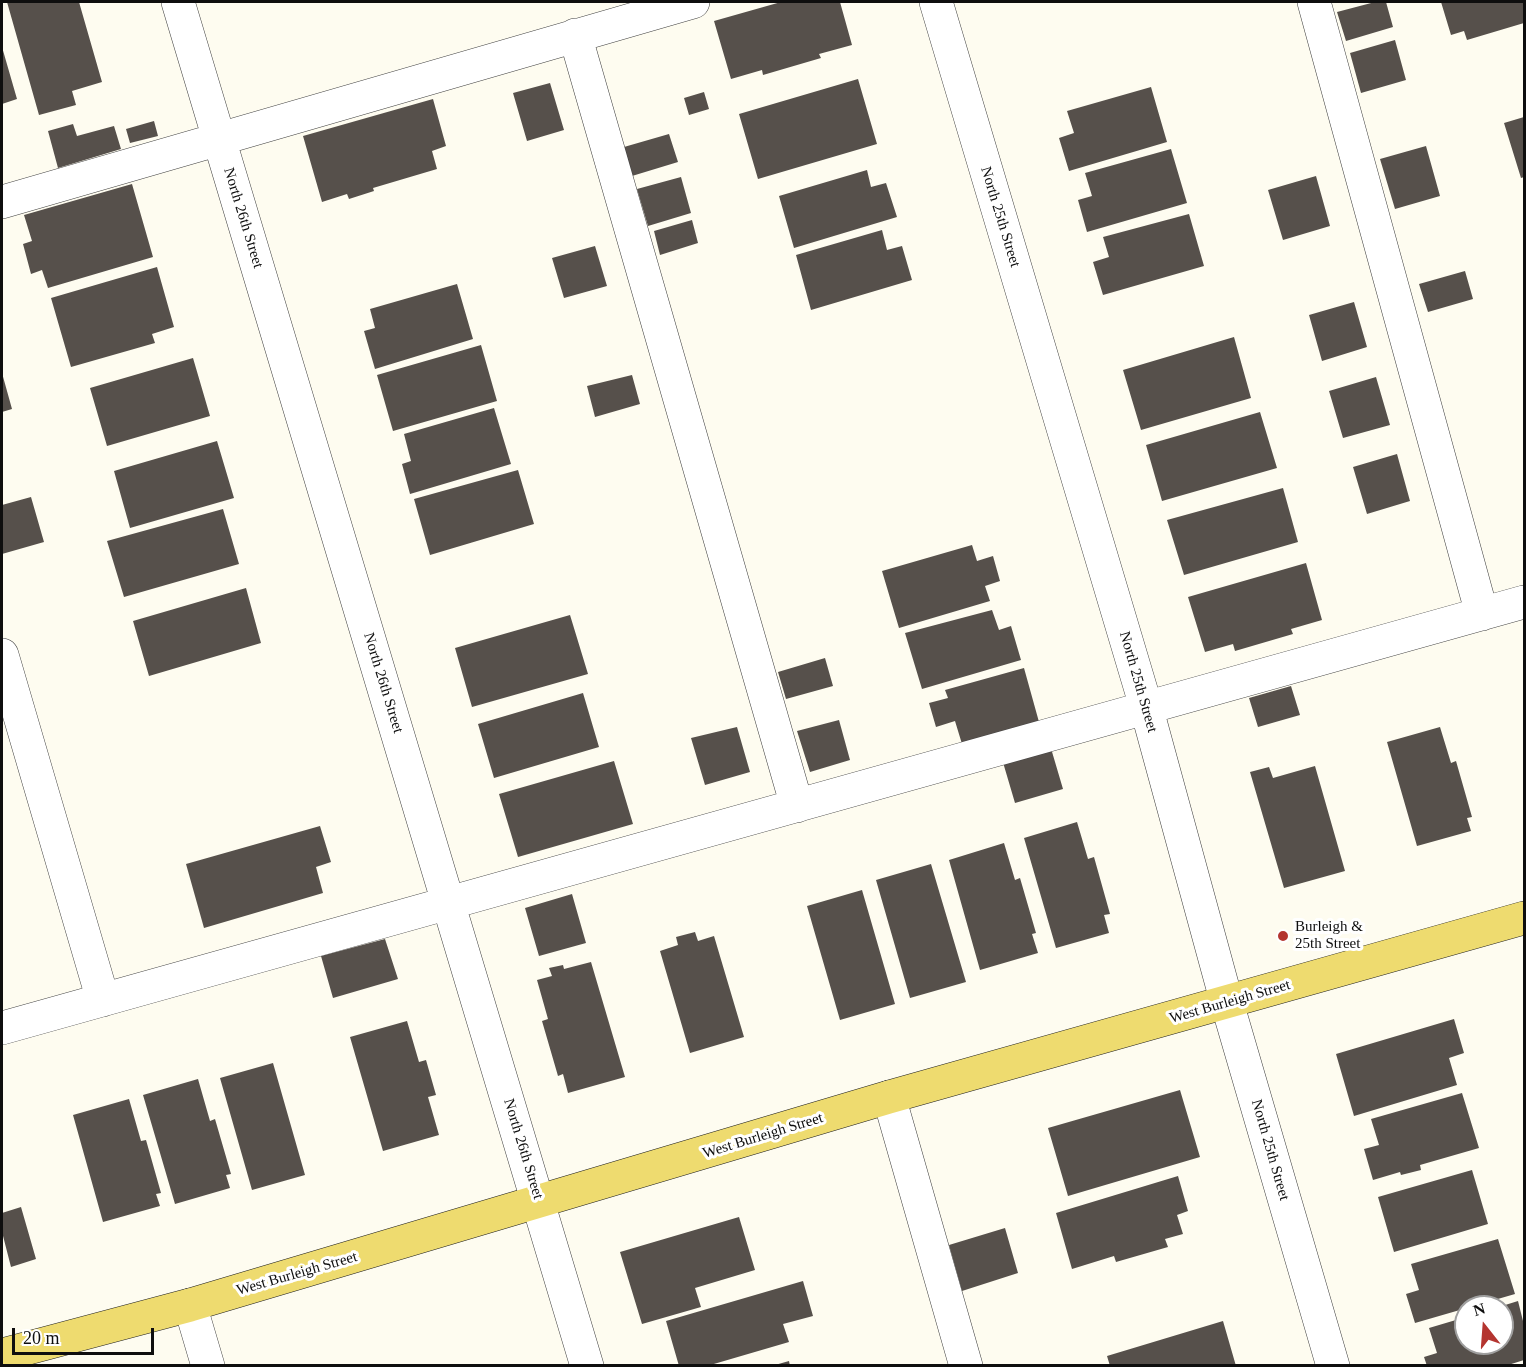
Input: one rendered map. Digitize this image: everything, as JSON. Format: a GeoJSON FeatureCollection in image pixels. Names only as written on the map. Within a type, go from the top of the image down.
{"type":"FeatureCollection","features":[{"type":"Feature","properties":{"kind":"main road","name":"West Burleigh Street"},"geometry":{"type":"LineString","coordinates":[[2,1355],[190,1305],[889,1097],[1524,918]]}},
{"type":"Feature","properties":{"kind":"street","name":"North 26th Street"},"geometry":{"type":"LineString","coordinates":[[178,2],[587,1365]]}},
{"type":"Feature","properties":{"kind":"street"},"geometry":{"type":"LineString","coordinates":[[2,202],[693,2]]}},
{"type":"Feature","properties":{"kind":"street","name":"North 25th Street"},"geometry":{"type":"LineString","coordinates":[[936,2],[1147,710],[1227,1003],[1333,1365]]}},
{"type":"Feature","properties":{"kind":"street"},"geometry":{"type":"LineString","coordinates":[[1314,2],[1482,614]]}},
{"type":"Feature","properties":{"kind":"street"},"geometry":{"type":"LineString","coordinates":[[575,35],[797,806]]}},
{"type":"Feature","properties":{"kind":"street"},"geometry":{"type":"LineString","coordinates":[[2,1029],[1147,710],[1524,602]]}},
{"type":"Feature","properties":{"kind":"street"},"geometry":{"type":"LineString","coordinates":[[2,655],[103,1000]]}},
{"type":"Feature","properties":{"kind":"street"},"geometry":{"type":"LineString","coordinates":[[889,1097],[966,1365]]}},
{"type":"Feature","properties":{"kind":"street"},"geometry":{"type":"LineString","coordinates":[[190,1305],[208,1365]]}},
{"type":"Feature","properties":{"kind":"building"},"geometry":{"type":"Polygon","coordinates":[[[7,2],[79,2],[102,82],[72,91],[76,105],[39,115],[7,2]]]}},
{"type":"Feature","properties":{"kind":"building"},"geometry":{"type":"Polygon","coordinates":[[[781,2],[840,2],[852,45],[819,54],[821,58],[763,75],[762,70],[731,79],[714,21],[781,2]]]}},
{"type":"Feature","properties":{"kind":"building"},"geometry":{"type":"Polygon","coordinates":[[[1375,2],[1386,2],[1393,27],[1346,41],[1337,12],[1375,2]]]}},
{"type":"Feature","properties":{"kind":"building"},"geometry":{"type":"Polygon","coordinates":[[[1441,2],[1524,2],[1524,23],[1467,40],[1464,31],[1451,35],[1441,2]]]}},
{"type":"Feature","properties":{"kind":"building"},"geometry":{"type":"Polygon","coordinates":[[[1395,40],[1406,80],[1361,93],[1350,53],[1395,40]]]}},
{"type":"Feature","properties":{"kind":"building"},"geometry":{"type":"Polygon","coordinates":[[[2,47],[17,99],[2,104],[2,47]]]}},
{"type":"Feature","properties":{"kind":"building"},"geometry":{"type":"Polygon","coordinates":[[[858,79],[877,144],[758,179],[739,114],[858,79]]]}},
{"type":"Feature","properties":{"kind":"building"},"geometry":{"type":"Polygon","coordinates":[[[550,83],[564,130],[527,141],[513,93],[550,83]]]}},
{"type":"Feature","properties":{"kind":"building"},"geometry":{"type":"Polygon","coordinates":[[[1151,87],[1167,142],[1069,171],[1059,138],[1074,133],[1067,111],[1151,87]]]}},
{"type":"Feature","properties":{"kind":"building"},"geometry":{"type":"Polygon","coordinates":[[[704,92],[709,109],[689,115],[684,98],[704,92]]]}},
{"type":"Feature","properties":{"kind":"building"},"geometry":{"type":"Polygon","coordinates":[[[433,99],[446,146],[432,151],[437,169],[373,188],[374,191],[349,199],[347,194],[322,202],[303,136],[433,99]]]}},
{"type":"Feature","properties":{"kind":"building"},"geometry":{"type":"Polygon","coordinates":[[[1524,117],[1524,177],[1521,178],[1504,123],[1524,117]]]}},
{"type":"Feature","properties":{"kind":"building"},"geometry":{"type":"Polygon","coordinates":[[[154,121],[158,136],[130,143],[126,129],[154,121]]]}},
{"type":"Feature","properties":{"kind":"building"},"geometry":{"type":"Polygon","coordinates":[[[73,124],[77,136],[114,126],[121,149],[58,168],[48,131],[73,124]]]}},
{"type":"Feature","properties":{"kind":"building"},"geometry":{"type":"Polygon","coordinates":[[[669,134],[678,162],[632,176],[624,147],[669,134]]]}},
{"type":"Feature","properties":{"kind":"building"},"geometry":{"type":"Polygon","coordinates":[[[1426,146],[1440,196],[1395,209],[1380,159],[1426,146]]]}},
{"type":"Feature","properties":{"kind":"building"},"geometry":{"type":"Polygon","coordinates":[[[1171,149],[1187,203],[1087,232],[1078,200],[1092,196],[1085,173],[1171,149]]]}},
{"type":"Feature","properties":{"kind":"building"},"geometry":{"type":"Polygon","coordinates":[[[867,170],[871,187],[886,183],[897,217],[794,248],[779,196],[867,170]]]}},
{"type":"Feature","properties":{"kind":"building"},"geometry":{"type":"Polygon","coordinates":[[[1316,176],[1330,226],[1283,240],[1268,190],[1316,176]]]}},
{"type":"Feature","properties":{"kind":"building"},"geometry":{"type":"Polygon","coordinates":[[[681,177],[691,213],[648,226],[637,189],[681,177]]]}},
{"type":"Feature","properties":{"kind":"building"},"geometry":{"type":"Polygon","coordinates":[[[132,184],[153,257],[48,288],[42,270],[31,274],[23,244],[32,241],[24,215],[132,184]]]}},
{"type":"Feature","properties":{"kind":"building"},"geometry":{"type":"Polygon","coordinates":[[[1189,214],[1204,266],[1103,295],[1093,262],[1109,257],[1103,237],[1189,214]]]}},
{"type":"Feature","properties":{"kind":"building"},"geometry":{"type":"Polygon","coordinates":[[[692,220],[698,243],[660,255],[654,231],[692,220]]]}},
{"type":"Feature","properties":{"kind":"building"},"geometry":{"type":"Polygon","coordinates":[[[882,230],[887,250],[902,246],[912,280],[811,310],[796,255],[882,230]]]}},
{"type":"Feature","properties":{"kind":"building"},"geometry":{"type":"Polygon","coordinates":[[[595,246],[607,286],[564,298],[552,258],[595,246]]]}},
{"type":"Feature","properties":{"kind":"building"},"geometry":{"type":"Polygon","coordinates":[[[157,267],[174,327],[152,334],[155,343],[71,367],[51,298],[157,267]]]}},
{"type":"Feature","properties":{"kind":"building"},"geometry":{"type":"Polygon","coordinates":[[[1465,271],[1473,299],[1428,312],[1419,284],[1465,271]]]}},
{"type":"Feature","properties":{"kind":"building"},"geometry":{"type":"Polygon","coordinates":[[[457,284],[473,339],[375,369],[364,331],[375,328],[370,309],[457,284]]]}},
{"type":"Feature","properties":{"kind":"building"},"geometry":{"type":"Polygon","coordinates":[[[1354,302],[1367,347],[1322,361],[1309,315],[1354,302]]]}},
{"type":"Feature","properties":{"kind":"building"},"geometry":{"type":"Polygon","coordinates":[[[1234,337],[1251,398],[1141,430],[1123,370],[1234,337]]]}},
{"type":"Feature","properties":{"kind":"building"},"geometry":{"type":"Polygon","coordinates":[[[481,345],[497,401],[393,431],[377,375],[481,345]]]}},
{"type":"Feature","properties":{"kind":"building"},"geometry":{"type":"Polygon","coordinates":[[[193,358],[210,416],[107,446],[90,388],[193,358]]]}},
{"type":"Feature","properties":{"kind":"building"},"geometry":{"type":"Polygon","coordinates":[[[2,373],[12,409],[2,412],[2,373]]]}},
{"type":"Feature","properties":{"kind":"building"},"geometry":{"type":"Polygon","coordinates":[[[632,375],[640,404],[595,417],[587,386],[632,375]]]}},
{"type":"Feature","properties":{"kind":"building"},"geometry":{"type":"Polygon","coordinates":[[[1376,377],[1390,425],[1343,438],[1329,391],[1376,377]]]}},
{"type":"Feature","properties":{"kind":"building"},"geometry":{"type":"Polygon","coordinates":[[[494,408],[511,464],[410,494],[402,464],[411,461],[404,434],[494,408]]]}},
{"type":"Feature","properties":{"kind":"building"},"geometry":{"type":"Polygon","coordinates":[[[1260,412],[1277,468],[1162,501],[1146,445],[1260,412]]]}},
{"type":"Feature","properties":{"kind":"building"},"geometry":{"type":"Polygon","coordinates":[[[217,441],[234,498],[130,528],[114,471],[217,441]]]}},
{"type":"Feature","properties":{"kind":"building"},"geometry":{"type":"Polygon","coordinates":[[[1397,454],[1410,501],[1367,514],[1353,467],[1397,454]]]}},
{"type":"Feature","properties":{"kind":"building"},"geometry":{"type":"Polygon","coordinates":[[[518,470],[534,524],[430,555],[414,499],[518,470]]]}},
{"type":"Feature","properties":{"kind":"building"},"geometry":{"type":"Polygon","coordinates":[[[1283,488],[1298,542],[1184,575],[1167,520],[1283,488]]]}},
{"type":"Feature","properties":{"kind":"building"},"geometry":{"type":"Polygon","coordinates":[[[31,497],[44,542],[2,554],[2,505],[31,497]]]}},
{"type":"Feature","properties":{"kind":"building"},"geometry":{"type":"Polygon","coordinates":[[[223,509],[239,564],[124,597],[107,541],[223,509]]]}},
{"type":"Feature","properties":{"kind":"building"},"geometry":{"type":"Polygon","coordinates":[[[972,545],[977,561],[993,556],[1000,581],[985,586],[990,601],[899,628],[882,571],[972,545]]]}},
{"type":"Feature","properties":{"kind":"building"},"geometry":{"type":"Polygon","coordinates":[[[1306,563],[1322,620],[1291,629],[1293,634],[1235,651],[1233,644],[1205,652],[1188,597],[1306,563]]]}},
{"type":"Feature","properties":{"kind":"building"},"geometry":{"type":"Polygon","coordinates":[[[246,588],[261,643],[149,676],[133,621],[246,588]]]}},
{"type":"Feature","properties":{"kind":"building"},"geometry":{"type":"Polygon","coordinates":[[[992,610],[999,630],[1011,626],[1021,660],[922,689],[905,633],[992,610]]]}},
{"type":"Feature","properties":{"kind":"building"},"geometry":{"type":"Polygon","coordinates":[[[570,615],[588,674],[472,707],[455,648],[570,615]]]}},
{"type":"Feature","properties":{"kind":"building"},"geometry":{"type":"Polygon","coordinates":[[[825,658],[833,686],[786,699],[778,672],[825,658]]]}},
{"type":"Feature","properties":{"kind":"building"},"geometry":{"type":"Polygon","coordinates":[[[1024,668],[1039,722],[962,744],[955,721],[936,727],[929,703],[948,698],[945,690],[1024,668]]]}},
{"type":"Feature","properties":{"kind":"building"},"geometry":{"type":"Polygon","coordinates":[[[1291,686],[1300,715],[1258,727],[1249,698],[1291,686]]]}},
{"type":"Feature","properties":{"kind":"building"},"geometry":{"type":"Polygon","coordinates":[[[583,693],[599,747],[494,778],[478,724],[583,693]]]}},
{"type":"Feature","properties":{"kind":"building"},"geometry":{"type":"Polygon","coordinates":[[[839,720],[850,760],[810,772],[797,731],[839,720]]]}},
{"type":"Feature","properties":{"kind":"building"},"geometry":{"type":"Polygon","coordinates":[[[737,727],[750,772],[705,785],[691,738],[737,727]]]}},
{"type":"Feature","properties":{"kind":"building"},"geometry":{"type":"Polygon","coordinates":[[[1440,727],[1451,763],[1456,761],[1472,817],[1467,818],[1471,831],[1417,846],[1387,742],[1440,727]]]}},
{"type":"Feature","properties":{"kind":"building"},"geometry":{"type":"Polygon","coordinates":[[[1050,745],[1063,789],[1015,803],[1002,759],[1050,745]]]}},
{"type":"Feature","properties":{"kind":"building"},"geometry":{"type":"Polygon","coordinates":[[[614,761],[633,824],[518,857],[499,794],[614,761]]]}},
{"type":"Feature","properties":{"kind":"building"},"geometry":{"type":"Polygon","coordinates":[[[1315,766],[1345,871],[1284,888],[1250,772],[1269,767],[1273,778],[1315,766]]]}},
{"type":"Feature","properties":{"kind":"building"},"geometry":{"type":"Polygon","coordinates":[[[1077,822],[1088,859],[1094,857],[1110,914],[1104,915],[1109,933],[1056,948],[1024,838],[1077,822]]]}},
{"type":"Feature","properties":{"kind":"building"},"geometry":{"type":"Polygon","coordinates":[[[320,826],[331,862],[316,867],[323,893],[204,928],[186,864],[320,826]]]}},
{"type":"Feature","properties":{"kind":"building"},"geometry":{"type":"Polygon","coordinates":[[[1004,843],[1015,880],[1020,878],[1036,933],[1032,934],[1038,953],[980,970],[949,860],[1004,843]]]}},
{"type":"Feature","properties":{"kind":"building"},"geometry":{"type":"Polygon","coordinates":[[[931,864],[966,982],[910,998],[876,880],[931,864]]]}},
{"type":"Feature","properties":{"kind":"building"},"geometry":{"type":"Polygon","coordinates":[[[862,890],[895,1004],[840,1020],[807,906],[862,890]]]}},
{"type":"Feature","properties":{"kind":"building"},"geometry":{"type":"Polygon","coordinates":[[[572,894],[586,943],[539,956],[525,908],[572,894]]]}},
{"type":"Feature","properties":{"kind":"building"},"geometry":{"type":"Polygon","coordinates":[[[695,932],[698,941],[714,936],[744,1037],[690,1053],[660,951],[678,945],[676,937],[695,932]]]}},
{"type":"Feature","properties":{"kind":"building"},"geometry":{"type":"Polygon","coordinates":[[[385,939],[398,979],[333,998],[321,956],[385,939]]]}},
{"type":"Feature","properties":{"kind":"building"},"geometry":{"type":"Polygon","coordinates":[[[591,962],[625,1077],[568,1093],[563,1074],[558,1076],[542,1021],[548,1019],[537,980],[552,976],[549,968],[563,965],[564,969],[591,962]]]}},
{"type":"Feature","properties":{"kind":"building"},"geometry":{"type":"Polygon","coordinates":[[[1454,1019],[1464,1053],[1449,1058],[1457,1085],[1354,1116],[1336,1054],[1454,1019]]]}},
{"type":"Feature","properties":{"kind":"building"},"geometry":{"type":"Polygon","coordinates":[[[407,1021],[419,1062],[426,1060],[436,1095],[428,1097],[439,1135],[383,1151],[350,1037],[407,1021]]]}},
{"type":"Feature","properties":{"kind":"building"},"geometry":{"type":"Polygon","coordinates":[[[273,1063],[305,1175],[252,1190],[220,1078],[273,1063]]]}},
{"type":"Feature","properties":{"kind":"building"},"geometry":{"type":"Polygon","coordinates":[[[198,1079],[210,1121],[215,1119],[231,1174],[226,1175],[230,1188],[175,1204],[143,1095],[198,1079]]]}},
{"type":"Feature","properties":{"kind":"building"},"geometry":{"type":"Polygon","coordinates":[[[1180,1090],[1200,1157],[1068,1196],[1048,1128],[1180,1090]]]}},
{"type":"Feature","properties":{"kind":"building"},"geometry":{"type":"Polygon","coordinates":[[[1462,1093],[1479,1148],[1420,1165],[1421,1170],[1401,1175],[1400,1172],[1373,1180],[1364,1149],[1379,1145],[1371,1119],[1462,1093]]]}},
{"type":"Feature","properties":{"kind":"building"},"geometry":{"type":"Polygon","coordinates":[[[129,1099],[141,1141],[146,1140],[161,1193],[156,1194],[160,1206],[103,1222],[73,1115],[129,1099]]]}},
{"type":"Feature","properties":{"kind":"building"},"geometry":{"type":"Polygon","coordinates":[[[1472,1170],[1488,1224],[1394,1252],[1378,1197],[1472,1170]]]}},
{"type":"Feature","properties":{"kind":"building"},"geometry":{"type":"Polygon","coordinates":[[[1178,1176],[1188,1211],[1177,1215],[1183,1234],[1165,1239],[1168,1247],[1116,1262],[1114,1256],[1072,1269],[1056,1213],[1178,1176]]]}},
{"type":"Feature","properties":{"kind":"building"},"geometry":{"type":"Polygon","coordinates":[[[21,1207],[36,1259],[11,1267],[2,1232],[2,1213],[21,1207]]]}},
{"type":"Feature","properties":{"kind":"building"},"geometry":{"type":"Polygon","coordinates":[[[739,1217],[755,1270],[695,1288],[701,1307],[642,1324],[620,1252],[739,1217]]]}},
{"type":"Feature","properties":{"kind":"building"},"geometry":{"type":"Polygon","coordinates":[[[1005,1228],[1018,1273],[962,1291],[949,1245],[1005,1228]]]}},
{"type":"Feature","properties":{"kind":"building"},"geometry":{"type":"Polygon","coordinates":[[[1498,1239],[1515,1294],[1454,1295],[1454,1312],[1415,1323],[1406,1294],[1419,1290],[1411,1264],[1498,1239]]]}},
{"type":"Feature","properties":{"kind":"building"},"geometry":{"type":"Polygon","coordinates":[[[803,1281],[813,1316],[783,1324],[789,1342],[707,1366],[679,1366],[666,1321],[803,1281]]]}},
{"type":"Feature","properties":{"kind":"building"},"geometry":{"type":"Polygon","coordinates":[[[1518,1301],[1524,1325],[1524,1360],[1505,1366],[1427,1366],[1424,1357],[1437,1353],[1429,1328],[1454,1321],[1454,1355],[1514,1355],[1514,1302],[1518,1301]]]}},
{"type":"Feature","properties":{"kind":"building"},"geometry":{"type":"Polygon","coordinates":[[[1223,1321],[1236,1366],[1110,1366],[1107,1356],[1223,1321]]]}},
{"type":"Feature","properties":{"kind":"building"},"geometry":{"type":"Polygon","coordinates":[[[789,1361],[790,1366],[775,1366],[775,1365],[789,1361]]]}},
{"type":"Feature","properties":{"kind":"place","name":"Burleigh & 25th Street"},"geometry":{"type":"Point","coordinates":[1283,936]}}]}
